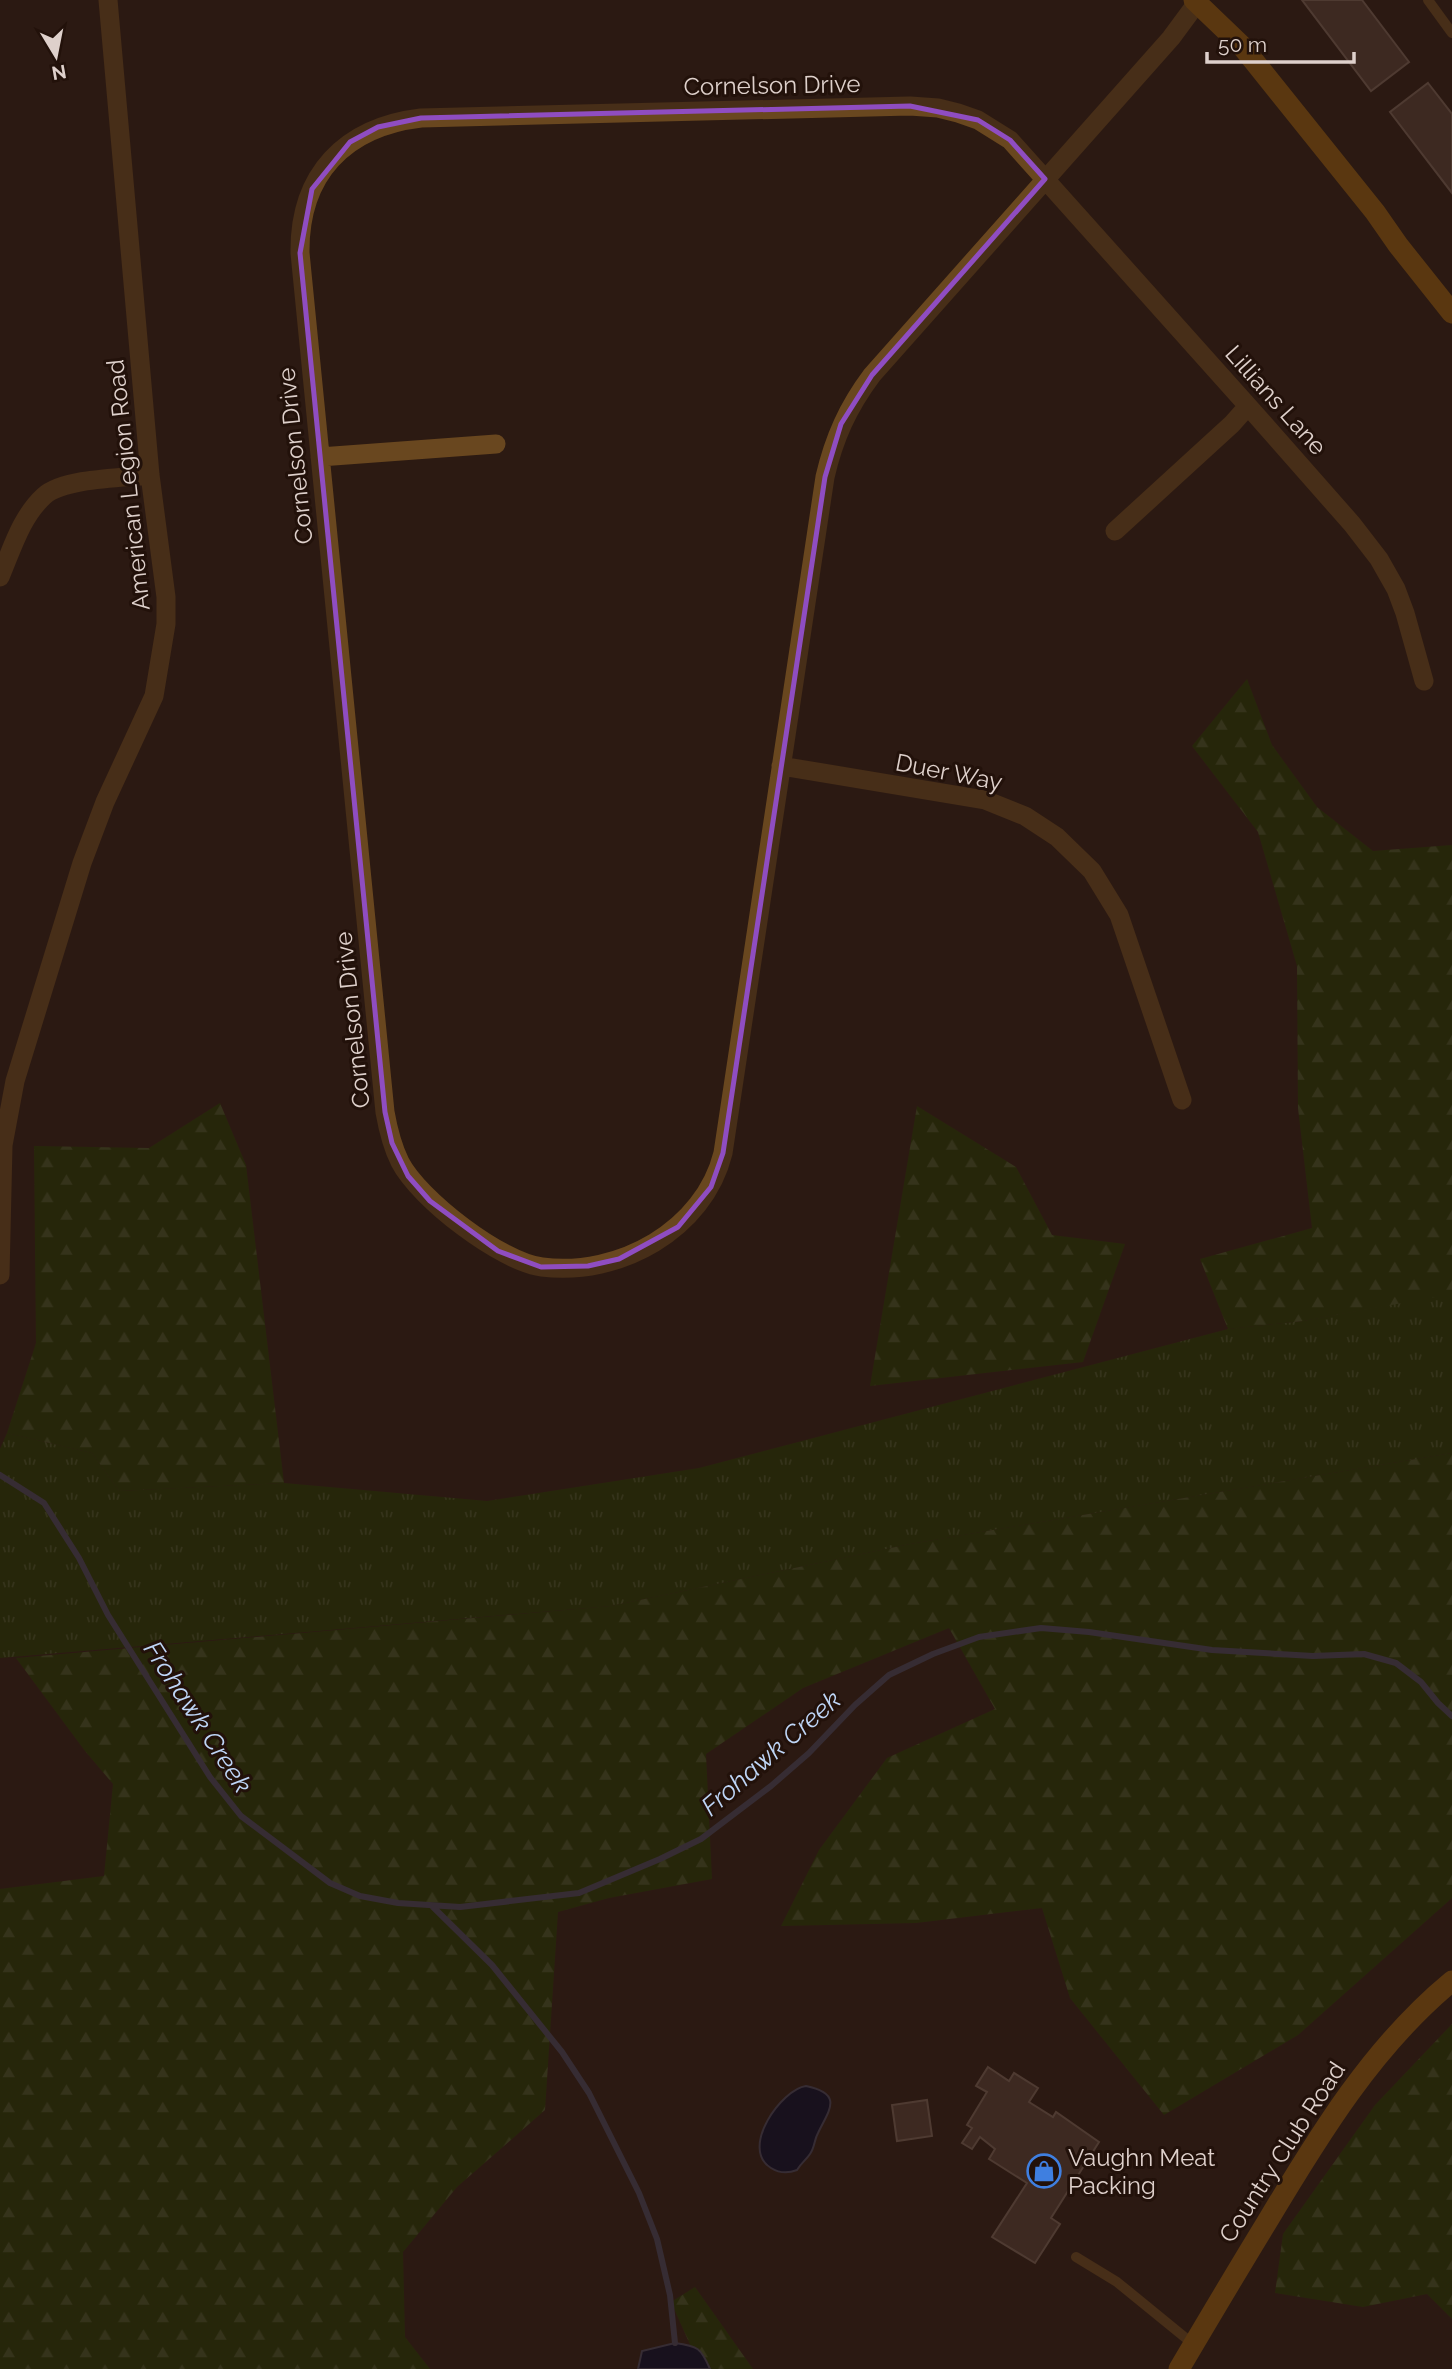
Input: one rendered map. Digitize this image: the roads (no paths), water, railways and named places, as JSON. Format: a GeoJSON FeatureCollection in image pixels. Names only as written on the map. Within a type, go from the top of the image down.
{"type":"FeatureCollection","features":[{"type":"Feature","properties":{"kind":"street","name":"American Legion Road"},"geometry":{"type":"LineString","coordinates":[[0,1275],[4,1145],[15,1080],[82,863],[105,802],[145,719],[159,676],[166,624],[166,597],[150,475],[108,0]]}},
{"type":"Feature","properties":{"kind":"street"},"geometry":{"type":"LineString","coordinates":[[1197,1],[1241,45],[1452,313]]}},
{"type":"Feature","properties":{"kind":"street","name":"Cornelson Drive"},"geometry":{"type":"LineString","coordinates":[[1045,179],[1002,134],[978,120],[938,108],[910,106],[421,118],[397,121],[378,127],[351,142],[328,163],[312,189],[302,222],[300,253],[388,1129],[400,1162],[419,1190],[498,1251],[517,1261],[541,1267],[588,1266],[619,1259],[648,1246],[678,1227],[697,1209],[711,1187],[723,1153],[825,477],[841,424],[855,397],[872,375],[1171,38],[1197,1]]}},
{"type":"Feature","properties":{"kind":"street","name":"Lillians Lane"},"geometry":{"type":"LineString","coordinates":[[1045,179],[1352,524],[1379,559],[1396,589],[1405,613],[1424,681]]}},
{"type":"Feature","properties":{"kind":"street"},"geometry":{"type":"LineString","coordinates":[[1115,531],[1232,424],[1248,406]]}},
{"type":"Feature","properties":{"kind":"street"},"geometry":{"type":"LineString","coordinates":[[320,457],[496,444]]}},
{"type":"Feature","properties":{"kind":"street"},"geometry":{"type":"LineString","coordinates":[[0,577],[22,526],[45,494],[73,484],[150,475]]}},
{"type":"Feature","properties":{"kind":"street","name":"Duer Way"},"geometry":{"type":"LineString","coordinates":[[781,766],[985,800],[1025,816],[1057,837],[1091,871],[1119,915],[1182,1100]]}},
{"type":"Feature","properties":{"kind":"street","name":"Country Club Road"},"geometry":{"type":"LineString","coordinates":[[1179,2369],[1289,2184],[1339,2106],[1397,2034],[1452,1980]]}},
{"type":"Feature","properties":{"kind":"lane"},"geometry":{"type":"LineString","coordinates":[[1428,0],[1452,33]]}},
{"type":"Feature","properties":{"kind":"lane"},"geometry":{"type":"LineString","coordinates":[[1076,2257],[1117,2282],[1194,2344]]}},
{"type":"Feature","properties":{"kind":"water"},"geometry":{"type":"Polygon","coordinates":[[[806,2086],[825,2093],[829,2098],[829,2110],[812,2151],[797,2170],[777,2171],[762,2159],[762,2134],[776,2108],[786,2097],[806,2086]]]}},
{"type":"Feature","properties":{"kind":"water"},"geometry":{"type":"Polygon","coordinates":[[[675,2343],[698,2349],[710,2369],[638,2369],[642,2351],[675,2343]]]}},
{"type":"Feature","properties":{"kind":"waterway","name":"Frohawk Creek"},"geometry":{"type":"LineString","coordinates":[[0,1475],[44,1503],[79,1558],[108,1615],[210,1777],[241,1816],[330,1883],[360,1896],[398,1903],[460,1907],[579,1893],[660,1859],[701,1839],[771,1786],[889,1675],[933,1654],[979,1637],[1041,1628],[1089,1632],[1212,1650],[1313,1656],[1364,1654],[1396,1663],[1421,1682],[1452,1716]]}},
{"type":"Feature","properties":{"kind":"waterway"},"geometry":{"type":"LineString","coordinates":[[432,1906],[492,1965],[562,2052],[589,2093],[639,2193],[657,2239],[670,2295],[675,2343]]}},
{"type":"Feature","properties":{"kind":"place","name":"Vaughn Meat Packing"},"geometry":{"type":"Point","coordinates":[1044,2171]}}]}
